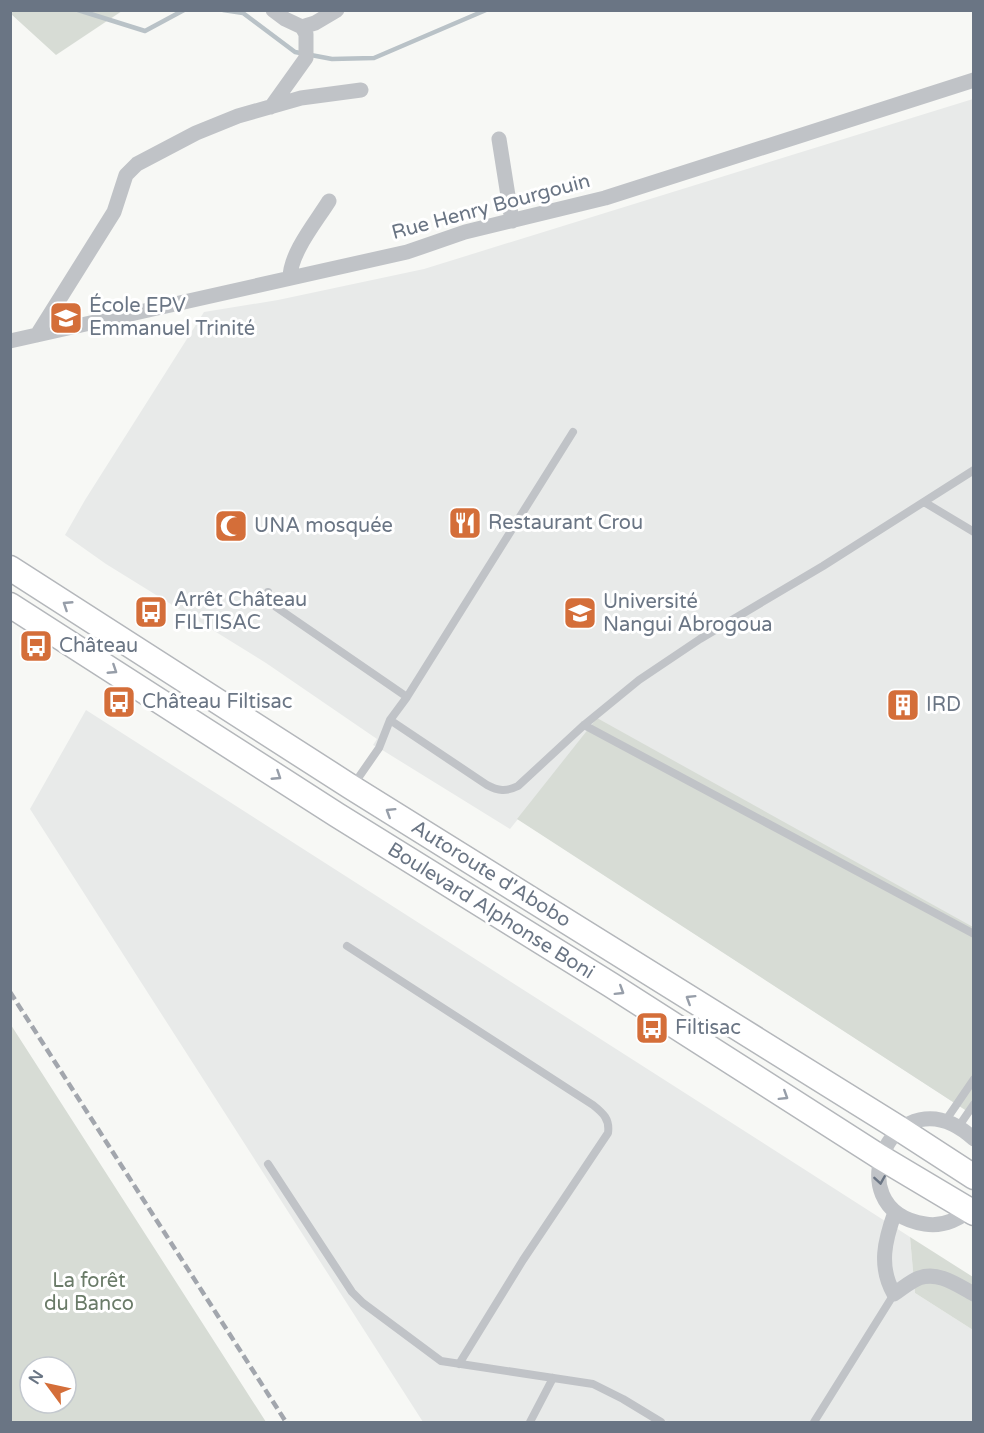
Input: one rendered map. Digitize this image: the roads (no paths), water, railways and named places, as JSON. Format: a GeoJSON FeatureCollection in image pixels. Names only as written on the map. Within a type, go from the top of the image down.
{"type":"FeatureCollection","features":[{"type":"Feature","properties":{"kind":"main road","name":"Autoroute d'Abobo"},"geometry":{"type":"LineString","coordinates":[[10,568],[351,787],[974,1177]]}},
{"type":"Feature","properties":{"kind":"main road","name":"Boulevard Alphonse Boni"},"geometry":{"type":"LineString","coordinates":[[12,611],[611,985],[880,1157],[972,1209]]}},
{"type":"Feature","properties":{"kind":"street"},"geometry":{"type":"LineString","coordinates":[[273,10],[304,30]]}},
{"type":"Feature","properties":{"kind":"street"},"geometry":{"type":"LineString","coordinates":[[304,30],[337,10]]}},
{"type":"Feature","properties":{"kind":"street"},"geometry":{"type":"LineString","coordinates":[[271,106],[306,58],[304,30]]}},
{"type":"Feature","properties":{"kind":"street","name":"Rue Henry Bourgouin"},"geometry":{"type":"LineString","coordinates":[[10,341],[407,252],[465,232],[605,198],[974,80]]}},
{"type":"Feature","properties":{"kind":"street"},"geometry":{"type":"LineString","coordinates":[[37,335],[114,212],[126,175],[137,164],[196,133],[238,116],[301,98],[361,90]]}},
{"type":"Feature","properties":{"kind":"street"},"geometry":{"type":"LineString","coordinates":[[499,139],[512,221]]}},
{"type":"Feature","properties":{"kind":"street"},"geometry":{"type":"LineString","coordinates":[[290,278],[290,268],[296,255],[329,201]]}},
{"type":"Feature","properties":{"kind":"street"},"geometry":{"type":"LineString","coordinates":[[972,1209],[952,1221],[932,1226],[913,1222],[895,1212],[883,1196],[878,1177],[880,1157],[888,1141],[900,1129],[914,1121],[930,1118],[953,1123],[974,1139]]}},
{"type":"Feature","properties":{"kind":"street"},"geometry":{"type":"LineString","coordinates":[[895,1212],[884,1250],[884,1265],[888,1283],[894,1294],[920,1277],[935,1276],[948,1280],[974,1294]]}},
{"type":"Feature","properties":{"kind":"lane"},"geometry":{"type":"LineString","coordinates":[[351,787],[379,748],[390,720],[407,697],[573,432]]}},
{"type":"Feature","properties":{"kind":"lane"},"geometry":{"type":"LineString","coordinates":[[390,720],[487,785],[501,791],[509,790],[518,786],[584,725],[639,680],[700,639],[823,566],[974,470]]}},
{"type":"Feature","properties":{"kind":"lane"},"geometry":{"type":"LineString","coordinates":[[924,502],[974,531]]}},
{"type":"Feature","properties":{"kind":"lane"},"geometry":{"type":"LineString","coordinates":[[268,592],[267,597],[276,607],[407,697]]}},
{"type":"Feature","properties":{"kind":"lane"},"geometry":{"type":"LineString","coordinates":[[584,725],[974,934]]}},
{"type":"Feature","properties":{"kind":"lane"},"geometry":{"type":"LineString","coordinates":[[347,946],[593,1105],[603,1113],[608,1121],[608,1133],[523,1260],[459,1364]]}},
{"type":"Feature","properties":{"kind":"lane"},"geometry":{"type":"LineString","coordinates":[[953,1123],[974,1078]]}},
{"type":"Feature","properties":{"kind":"lane"},"geometry":{"type":"LineString","coordinates":[[953,1123],[974,1104]]}},
{"type":"Feature","properties":{"kind":"lane"},"geometry":{"type":"LineString","coordinates":[[268,1164],[352,1292],[363,1303],[441,1361],[583,1382],[603,1388],[661,1422]]}},
{"type":"Feature","properties":{"kind":"lane"},"geometry":{"type":"LineString","coordinates":[[814,1422],[894,1294]]}},
{"type":"Feature","properties":{"kind":"lane"},"geometry":{"type":"LineString","coordinates":[[530,1422],[553,1378]]}},
{"type":"Feature","properties":{"kind":"waterway"},"geometry":{"type":"LineString","coordinates":[[78,10],[145,31],[184,10]]}},
{"type":"Feature","properties":{"kind":"waterway"},"geometry":{"type":"LineString","coordinates":[[223,10],[243,13],[295,52],[332,59],[374,58],[486,10]]}},
{"type":"Feature","properties":{"kind":"railway"},"geometry":{"type":"LineString","coordinates":[[10,992],[286,1422]]}},
{"type":"Feature","properties":{"kind":"place","name":"École EPV Emmanuel Trinité"},"geometry":{"type":"Point","coordinates":[66,318]}},
{"type":"Feature","properties":{"kind":"place","name":"Restaurant Crou"},"geometry":{"type":"Point","coordinates":[465,523]}},
{"type":"Feature","properties":{"kind":"place","name":"UNA mosquée"},"geometry":{"type":"Point","coordinates":[231,526]}},
{"type":"Feature","properties":{"kind":"place","name":"Arrêt Château FILTISAC"},"geometry":{"type":"Point","coordinates":[151,612]}},
{"type":"Feature","properties":{"kind":"place","name":"Université Nangui Abrogoua"},"geometry":{"type":"Point","coordinates":[580,613]}},
{"type":"Feature","properties":{"kind":"place","name":"Château"},"geometry":{"type":"Point","coordinates":[36,646]}},
{"type":"Feature","properties":{"kind":"place","name":"Château Filtisac"},"geometry":{"type":"Point","coordinates":[119,702]}},
{"type":"Feature","properties":{"kind":"place","name":"IRD"},"geometry":{"type":"Point","coordinates":[903,705]}},
{"type":"Feature","properties":{"kind":"place","name":"Filtisac"},"geometry":{"type":"Point","coordinates":[652,1028]}},
{"type":"Feature","properties":{"kind":"park label","name":"La forêt du Banco"},"geometry":{"type":"Point","coordinates":[89,1292]}}]}
